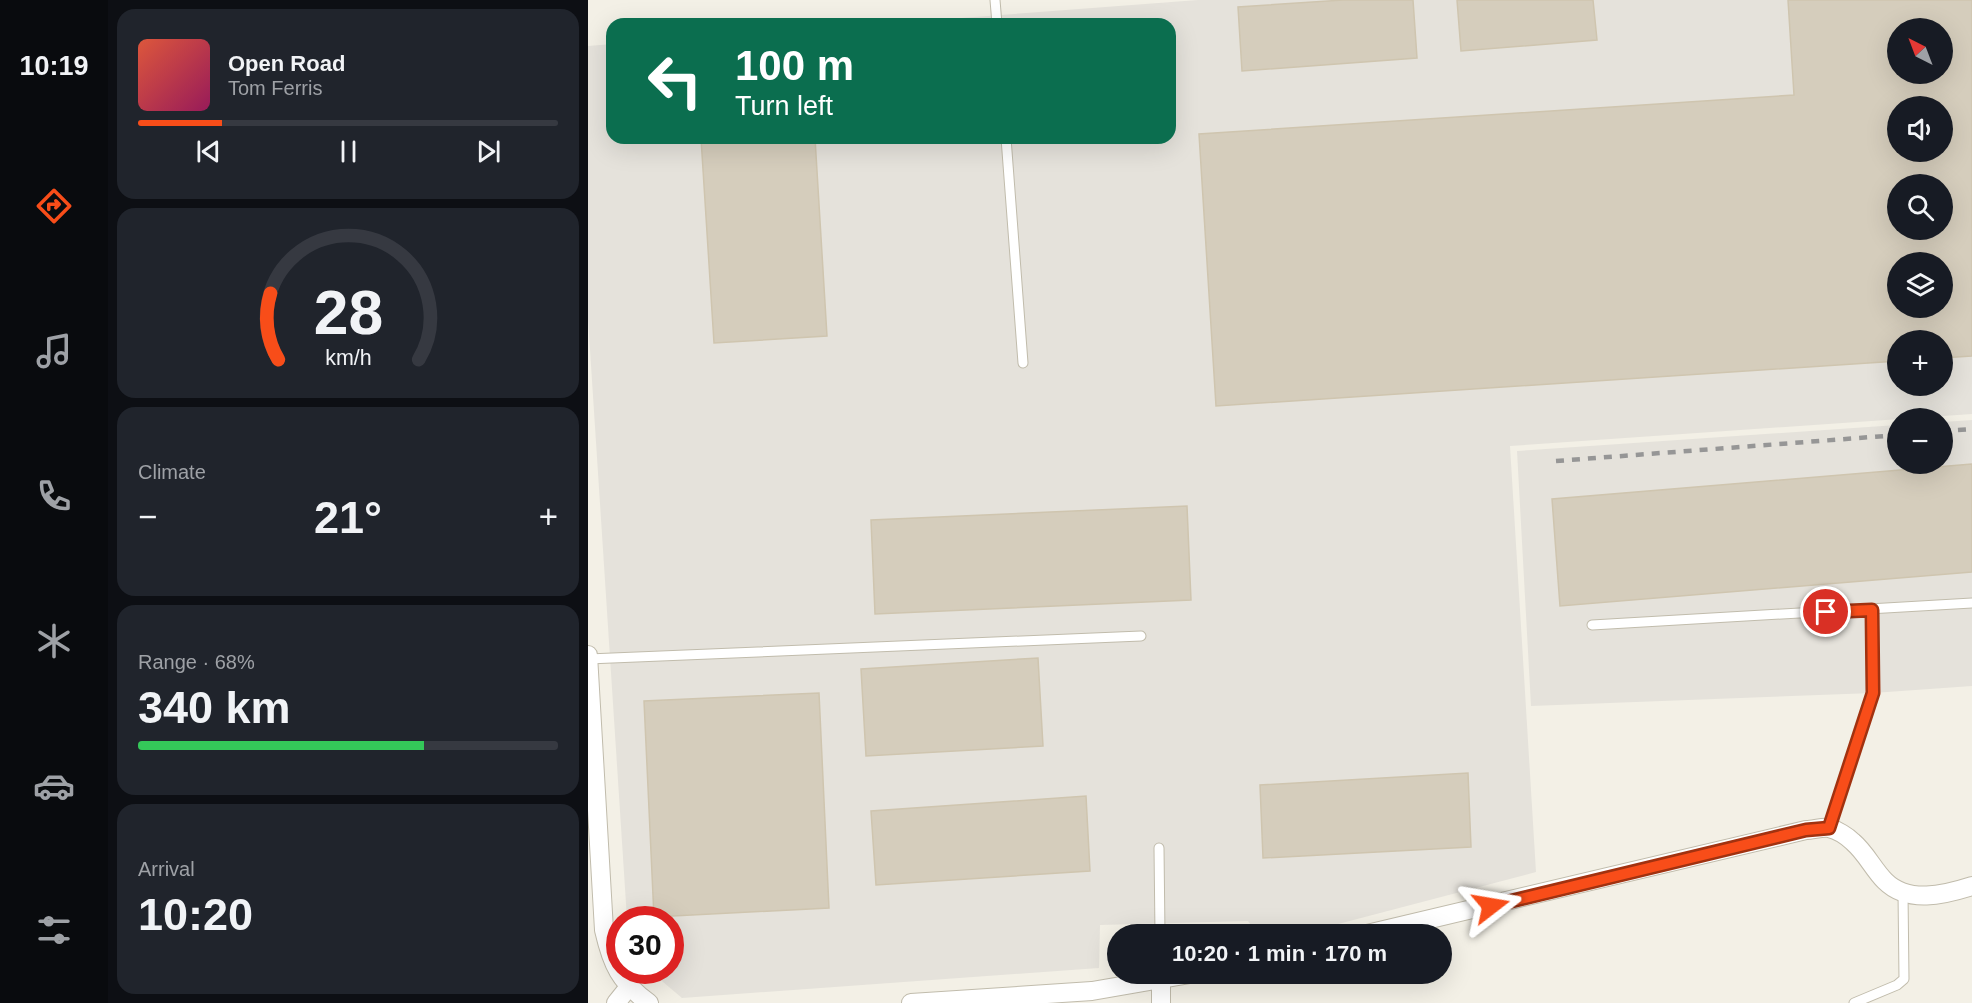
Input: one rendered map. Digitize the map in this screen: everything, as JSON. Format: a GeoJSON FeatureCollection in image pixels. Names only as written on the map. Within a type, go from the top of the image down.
{"type":"FeatureCollection","features":[{"type":"Feature","properties":{"kind":"street"},"geometry":{"type":"LineString","coordinates":[[588,657],[604,930],[609,956],[628,988],[649,1003]]}},
{"type":"Feature","properties":{"kind":"street"},"geometry":{"type":"LineString","coordinates":[[1409,924],[1806,830],[1829,828],[1846,836],[1862,850],[1886,882],[1903,893],[1925,896],[1950,893],[1972,885]]}},
{"type":"Feature","properties":{"kind":"street"},"geometry":{"type":"LineString","coordinates":[[911,1003],[1046,996],[1119,984]]}},
{"type":"Feature","properties":{"kind":"street"},"geometry":{"type":"LineString","coordinates":[[1161,984],[1161,1003]]}},
{"type":"Feature","properties":{"kind":"street"},"geometry":{"type":"LineString","coordinates":[[616,1003],[628,988]]}},
{"type":"Feature","properties":{"kind":"lane"},"geometry":{"type":"LineString","coordinates":[[995,0],[996,18]]}},
{"type":"Feature","properties":{"kind":"lane"},"geometry":{"type":"LineString","coordinates":[[1006,144],[1023,363]]}},
{"type":"Feature","properties":{"kind":"lane"},"geometry":{"type":"LineString","coordinates":[[1592,625],[1972,603]]}},
{"type":"Feature","properties":{"kind":"lane"},"geometry":{"type":"LineString","coordinates":[[1829,828],[1873,693],[1872,610]]}},
{"type":"Feature","properties":{"kind":"lane"},"geometry":{"type":"LineString","coordinates":[[588,657],[1141,636]]}},
{"type":"Feature","properties":{"kind":"lane"},"geometry":{"type":"LineString","coordinates":[[1159,848],[1160,924]]}},
{"type":"Feature","properties":{"kind":"lane"},"geometry":{"type":"LineString","coordinates":[[1854,1003],[1897,985],[1904,979],[1903,893]]}},
{"type":"Feature","properties":{"kind":"shaded area"},"geometry":{"type":"Polygon","coordinates":[[[1198,0],[1972,0],[1972,414],[1953,415],[1953,408],[1887,408],[1887,420],[1510,446],[1536,872],[1338,924],[1250,924],[1248,921],[1107,924],[1100,925],[1099,968],[682,998],[665,984],[684,984],[684,906],[626,906],[588,319],[588,46],[606,44],[606,144],[1176,144],[1176,18],[961,18],[1198,0]]]}},
{"type":"Feature","properties":{"kind":"shaded area"},"geometry":{"type":"Polygon","coordinates":[[[1972,420],[1972,686],[1873,693],[1531,706],[1517,451],[1887,426],[1887,474],[1953,474],[1953,421],[1972,420]]]}},
{"type":"Feature","properties":{"kind":"building"},"geometry":{"type":"Polygon","coordinates":[[[1343,0],[1413,0],[1417,58],[1242,71],[1238,7],[1343,0]]]}},
{"type":"Feature","properties":{"kind":"building"},"geometry":{"type":"Polygon","coordinates":[[[1457,0],[1593,0],[1597,40],[1461,51],[1457,0]]]}},
{"type":"Feature","properties":{"kind":"building"},"geometry":{"type":"Polygon","coordinates":[[[1788,0],[1972,0],[1972,356],[1953,357],[1953,330],[1887,330],[1887,362],[1216,406],[1199,134],[1794,95],[1788,0]]]}},
{"type":"Feature","properties":{"kind":"building"},"geometry":{"type":"Polygon","coordinates":[[[701,144],[815,144],[827,336],[714,343],[701,144]]]}},
{"type":"Feature","properties":{"kind":"building"},"geometry":{"type":"Polygon","coordinates":[[[1972,464],[1972,572],[1560,606],[1552,499],[1887,471],[1887,474],[1953,474],[1953,466],[1972,464]]]}},
{"type":"Feature","properties":{"kind":"building"},"geometry":{"type":"Polygon","coordinates":[[[1187,506],[1191,600],[875,614],[871,520],[1187,506]]]}},
{"type":"Feature","properties":{"kind":"building"},"geometry":{"type":"Polygon","coordinates":[[[1038,658],[1043,746],[866,756],[861,669],[1038,658]]]}},
{"type":"Feature","properties":{"kind":"building"},"geometry":{"type":"Polygon","coordinates":[[[819,693],[829,908],[684,915],[684,906],[653,906],[644,701],[819,693]]]}},
{"type":"Feature","properties":{"kind":"building"},"geometry":{"type":"Polygon","coordinates":[[[1468,773],[1471,847],[1263,858],[1260,785],[1468,773]]]}},
{"type":"Feature","properties":{"kind":"building"},"geometry":{"type":"Polygon","coordinates":[[[1086,796],[1090,871],[876,885],[871,811],[1086,796]]]}},
{"type":"Feature","properties":{"kind":"railway"},"geometry":{"type":"LineString","coordinates":[[1953,430],[1972,429]]}},
{"type":"Feature","properties":{"kind":"railway"},"geometry":{"type":"LineString","coordinates":[[1556,461],[1887,436]]}},
{"type":"Feature","properties":{"kind":"route"},"geometry":{"type":"LineString","coordinates":[[1491,906],[1806,830],[1829,828],[1873,693],[1872,610],[1826,612]]}}]}
